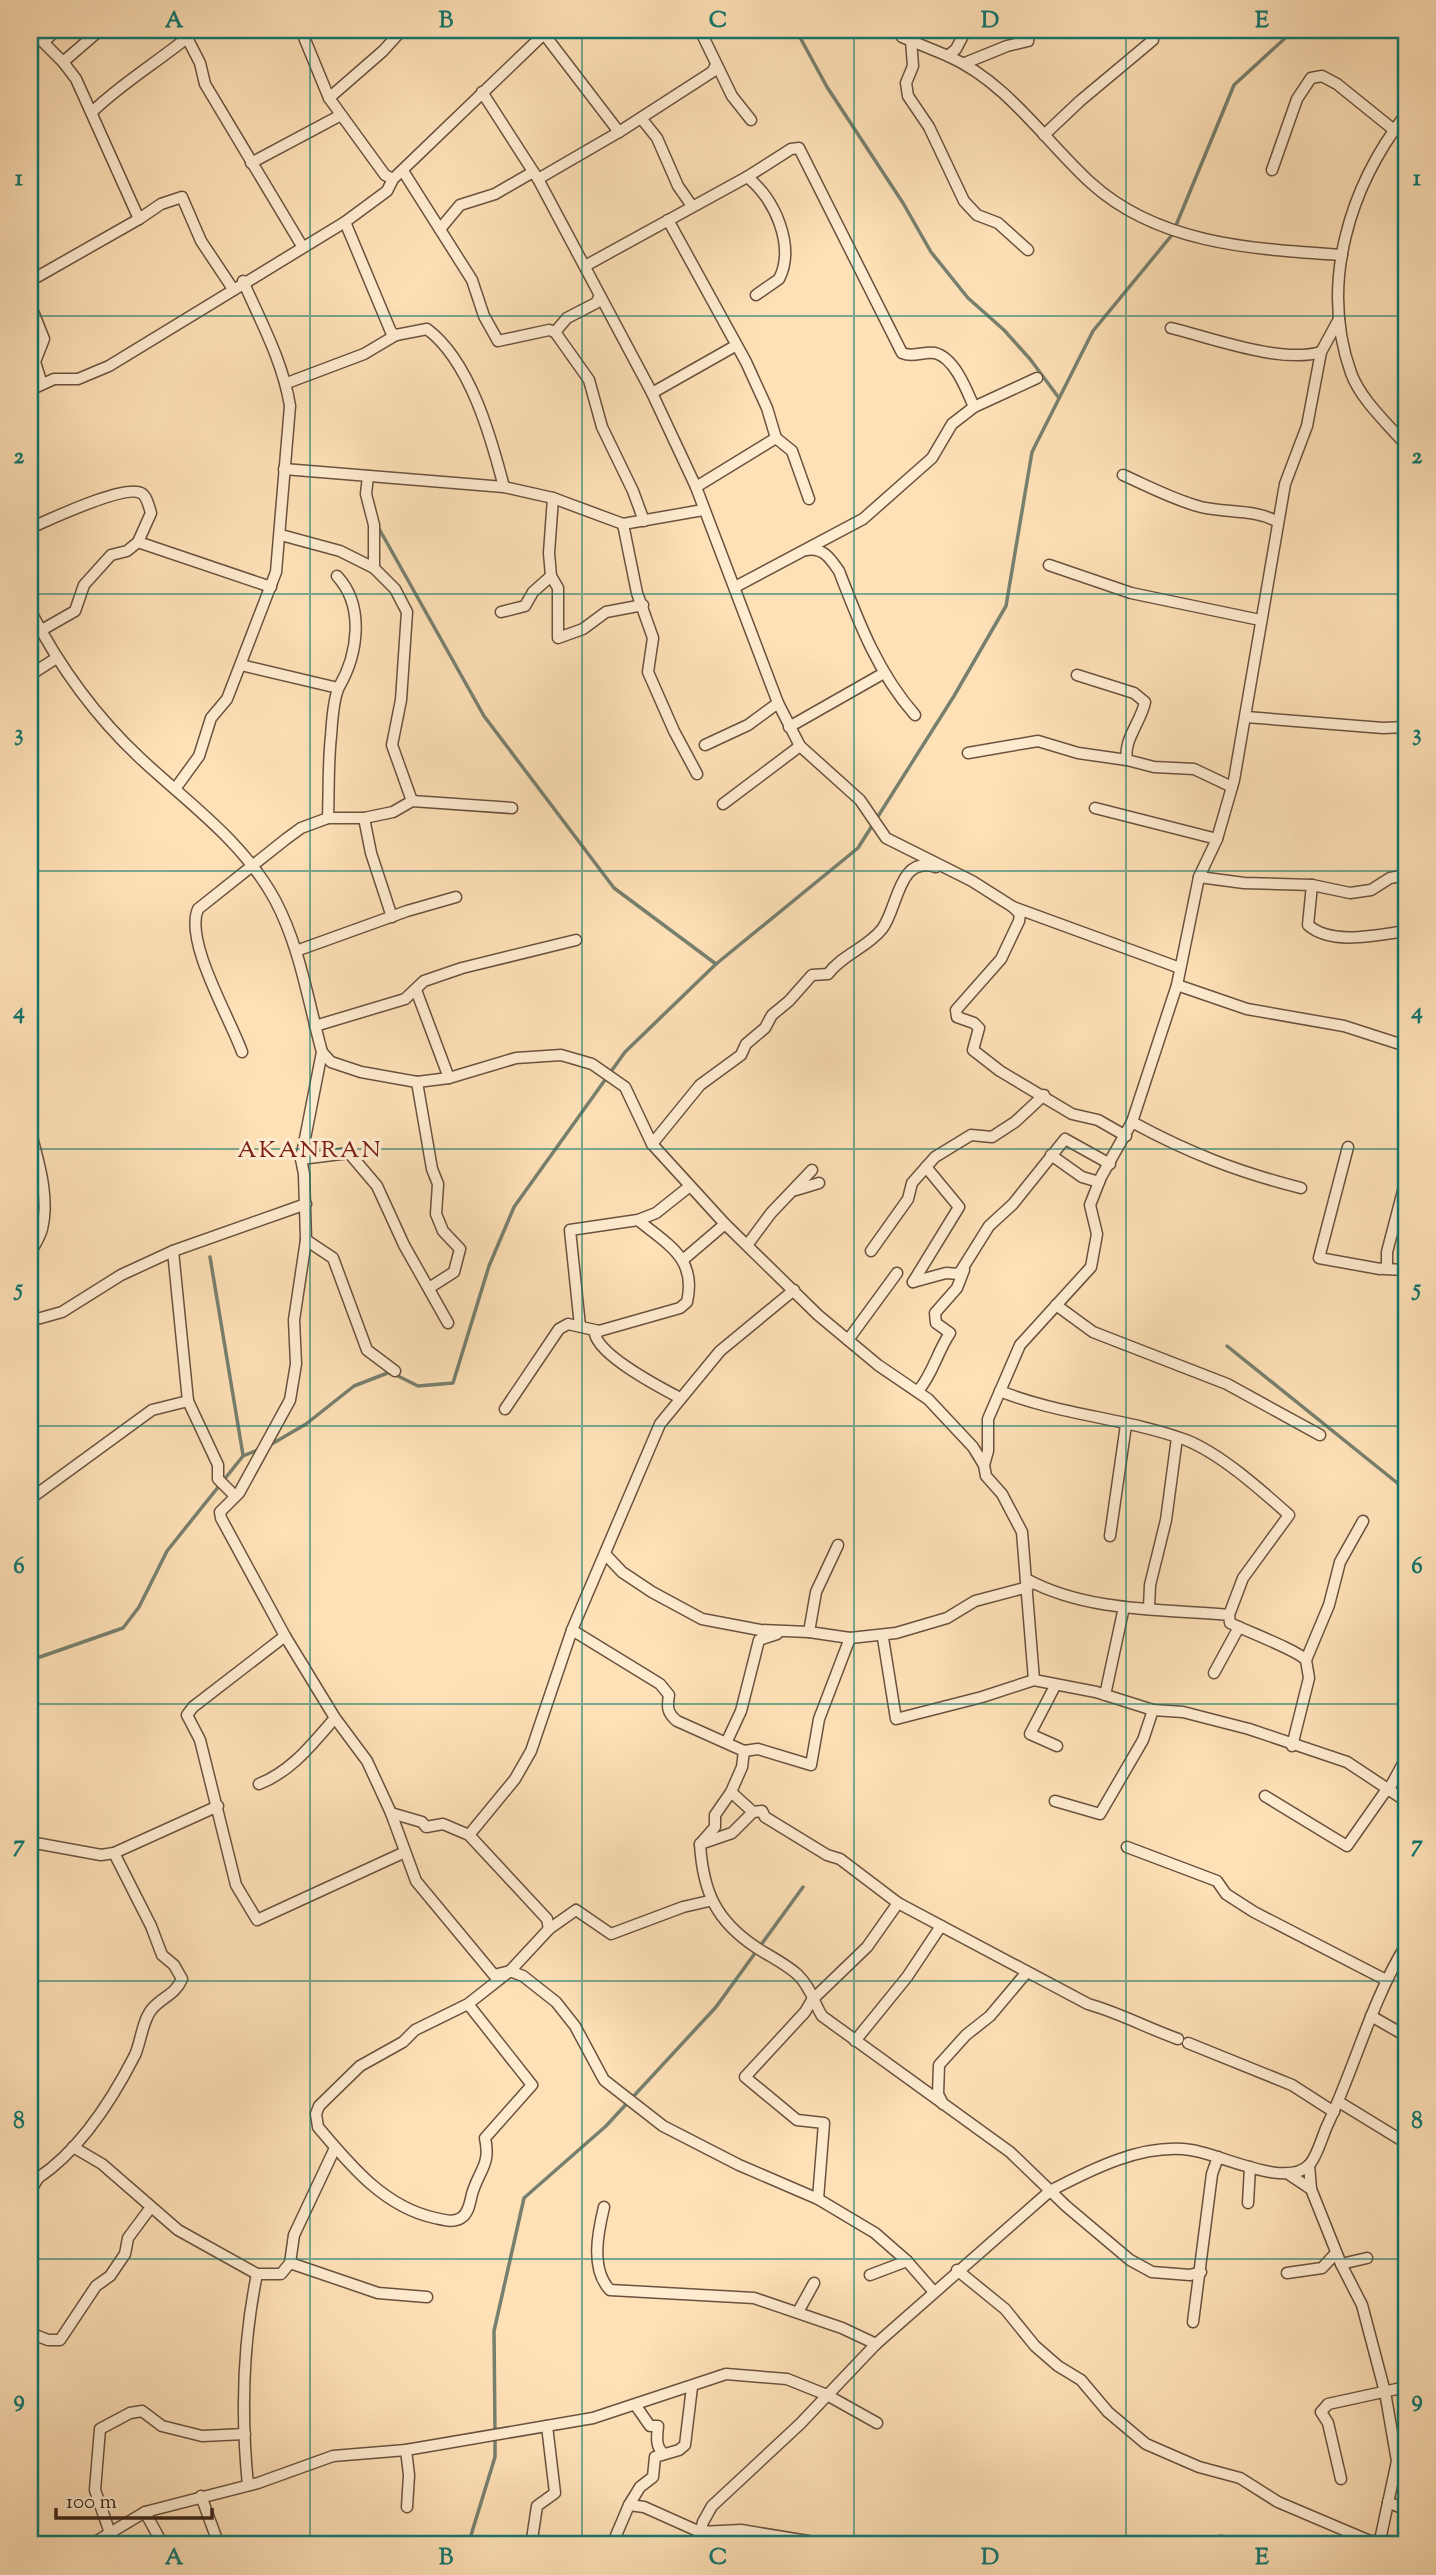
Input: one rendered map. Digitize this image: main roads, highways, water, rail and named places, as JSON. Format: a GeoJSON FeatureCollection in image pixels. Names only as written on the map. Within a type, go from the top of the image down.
{"type":"FeatureCollection","features":[{"type":"Feature","properties":{"kind":"waterway"},"geometry":{"type":"LineString","coordinates":[[796,30],[827,87],[903,203],[931,252],[968,298],[1004,330],[1030,359],[1059,398]]}},
{"type":"Feature","properties":{"kind":"waterway"},"geometry":{"type":"LineString","coordinates":[[270,1445],[306,1424],[354,1386],[390,1372],[418,1386],[453,1383],[489,1266],[514,1207],[625,1052],[716,964],[858,848],[954,696],[1006,606],[1032,452],[1093,331],[1172,235],[1234,85],[1294,30]]}},
{"type":"Feature","properties":{"kind":"waterway"},"geometry":{"type":"LineString","coordinates":[[377,525],[484,716],[614,888],[716,964]]}},
{"type":"Feature","properties":{"kind":"waterway"},"geometry":{"type":"LineString","coordinates":[[210,1257],[243,1455]]}},
{"type":"Feature","properties":{"kind":"waterway"},"geometry":{"type":"LineString","coordinates":[[1227,1346],[1406,1490]]}},
{"type":"Feature","properties":{"kind":"waterway"},"geometry":{"type":"LineString","coordinates":[[30,1675],[37,1658],[123,1628],[139,1607],[167,1551],[243,1456],[260,1449]]}},
{"type":"Feature","properties":{"kind":"waterway"},"geometry":{"type":"LineString","coordinates":[[495,2431],[494,2331],[524,2198],[606,2126],[716,2007],[803,1887]]}},
{"type":"Feature","properties":{"kind":"waterway"},"geometry":{"type":"LineString","coordinates":[[468,2545],[495,2457],[495,2439]]}},
{"type":"Feature","properties":{"kind":"district","name":"AKANRAN"},"geometry":{"type":"Point","coordinates":[310,1149]}}]}
